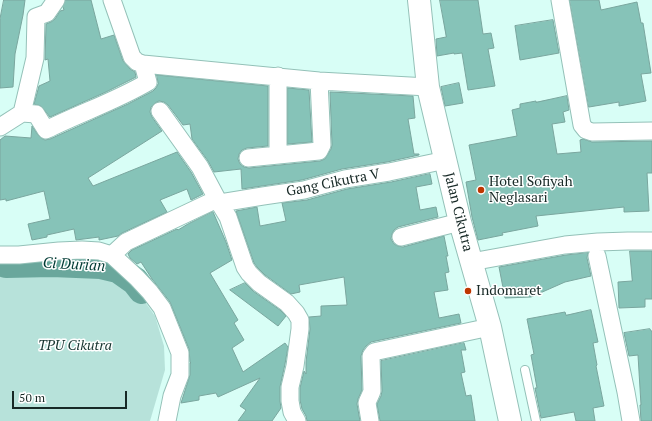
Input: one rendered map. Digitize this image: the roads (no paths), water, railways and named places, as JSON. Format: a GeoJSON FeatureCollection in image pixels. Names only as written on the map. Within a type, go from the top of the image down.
{"type":"FeatureCollection","features":[{"type":"Feature","properties":{"kind":"main road","name":"Jalan Cikutra"},"geometry":{"type":"LineString","coordinates":[[419,0],[428,87],[460,222],[490,327],[510,421]]}},
{"type":"Feature","properties":{"kind":"street"},"geometry":{"type":"LineString","coordinates":[[22,113],[35,58],[36,17],[47,13],[56,0]]}},
{"type":"Feature","properties":{"kind":"street"},"geometry":{"type":"LineString","coordinates":[[112,0],[132,57],[137,62],[143,64],[318,81],[428,87]]}},
{"type":"Feature","properties":{"kind":"street"},"geometry":{"type":"LineString","coordinates":[[560,0],[582,125],[586,130],[592,132],[652,131]]}},
{"type":"Feature","properties":{"kind":"street"},"geometry":{"type":"LineString","coordinates":[[0,127],[22,113],[36,114],[46,130],[133,91],[148,82],[143,64]]}},
{"type":"Feature","properties":{"kind":"street"},"geometry":{"type":"LineString","coordinates":[[278,76],[278,155]]}},
{"type":"Feature","properties":{"kind":"street"},"geometry":{"type":"LineString","coordinates":[[248,158],[319,151],[322,145],[318,81]]}},
{"type":"Feature","properties":{"kind":"street"},"geometry":{"type":"LineString","coordinates":[[160,111],[200,167],[228,217],[245,267],[249,273],[259,283],[287,303],[300,320],[295,366],[290,387],[292,412],[297,421]]}},
{"type":"Feature","properties":{"kind":"street","name":"Gang Cikutra V"},"geometry":{"type":"LineString","coordinates":[[112,255],[126,242],[219,201],[304,190],[345,179],[389,172],[446,160]]}},
{"type":"Feature","properties":{"kind":"street"},"geometry":{"type":"LineString","coordinates":[[401,237],[460,222]]}},
{"type":"Feature","properties":{"kind":"street"},"geometry":{"type":"LineString","coordinates":[[471,262],[598,242],[652,241]]}},
{"type":"Feature","properties":{"kind":"street"},"geometry":{"type":"LineString","coordinates":[[0,255],[82,250],[98,251],[112,255],[137,278],[162,308],[180,354],[180,375],[172,396],[167,421]]}},
{"type":"Feature","properties":{"kind":"street"},"geometry":{"type":"LineString","coordinates":[[597,256],[631,421]]}},
{"type":"Feature","properties":{"kind":"street"},"geometry":{"type":"LineString","coordinates":[[370,421],[367,403],[372,391],[371,356],[374,352],[490,327]]}},
{"type":"Feature","properties":{"kind":"lane"},"geometry":{"type":"LineString","coordinates":[[525,370],[536,421]]}},
{"type":"Feature","properties":{"kind":"waterway","name":"Ci Durian"},"geometry":{"type":"LineString","coordinates":[[0,262],[6,264],[52,263],[101,265],[118,269],[135,281],[142,290]]}},
{"type":"Feature","properties":{"kind":"place","name":"Hotel Sofiyah Neglasari"},"geometry":{"type":"Point","coordinates":[481,190]}},
{"type":"Feature","properties":{"kind":"place","name":"Indomaret"},"geometry":{"type":"Point","coordinates":[468,291]}},
{"type":"Feature","properties":{"kind":"park label","name":"TPU Cikutra"},"geometry":{"type":"Point","coordinates":[75,346]}}]}
